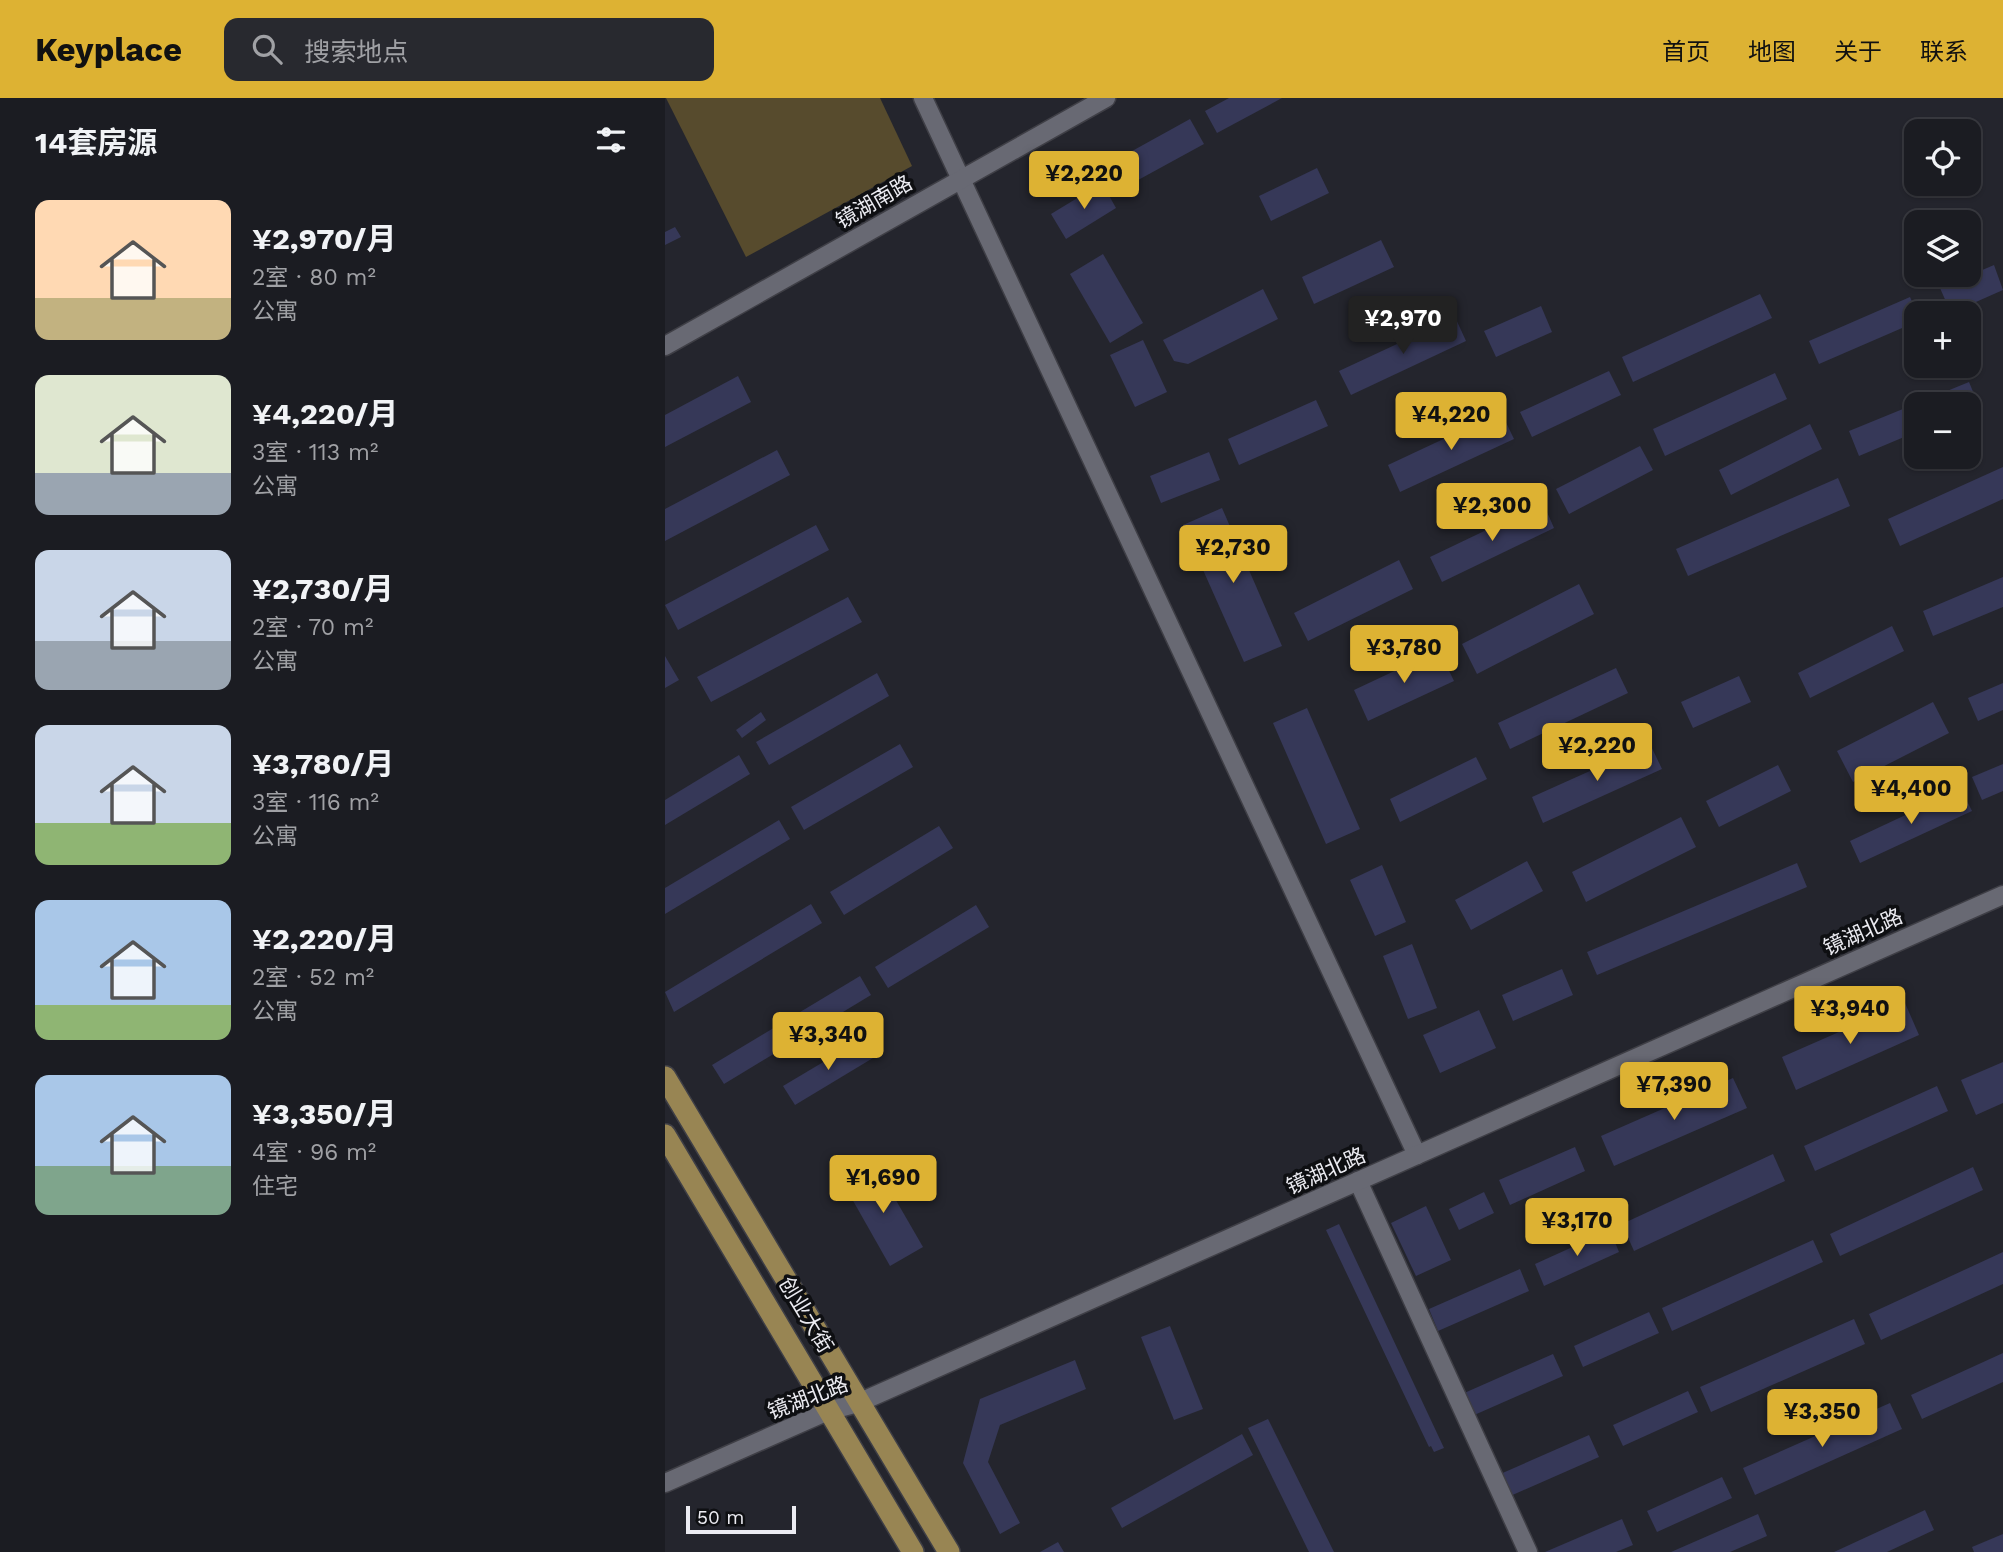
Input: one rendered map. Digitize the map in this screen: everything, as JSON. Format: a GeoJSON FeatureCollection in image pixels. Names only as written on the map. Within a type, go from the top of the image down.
{"type":"FeatureCollection","features":[{"type":"Feature","properties":{"kind":"main road","name":"创业大街"},"geometry":{"type":"LineString","coordinates":[[665,1077],[949,1552]]}},
{"type":"Feature","properties":{"kind":"main road","name":"创业大街"},"geometry":{"type":"LineString","coordinates":[[665,1135],[913,1552]]}},
{"type":"Feature","properties":{"kind":"street"},"geometry":{"type":"LineString","coordinates":[[923,98],[1417,1155]]}},
{"type":"Feature","properties":{"kind":"street","name":"镜湖南路"},"geometry":{"type":"LineString","coordinates":[[665,346],[1106,98]]}},
{"type":"Feature","properties":{"kind":"street","name":"镜湖北路"},"geometry":{"type":"LineString","coordinates":[[665,1483],[828,1411],[858,1403],[2003,895]]}},
{"type":"Feature","properties":{"kind":"street"},"geometry":{"type":"LineString","coordinates":[[1357,1181],[1528,1552]]}},
{"type":"Feature","properties":{"kind":"shaded area"},"geometry":{"type":"Polygon","coordinates":[[[666,98],[880,98],[912,166],[746,257],[666,98]]]}},
{"type":"Feature","properties":{"kind":"building"},"geometry":{"type":"Polygon","coordinates":[[[1229,98],[1282,98],[1217,133],[1205,111],[1229,98]]]}},
{"type":"Feature","properties":{"kind":"building"},"geometry":{"type":"Polygon","coordinates":[[[1190,119],[1204,144],[1118,191],[1105,166],[1190,119]]]}},
{"type":"Feature","properties":{"kind":"building"},"geometry":{"type":"Polygon","coordinates":[[[1317,168],[1329,193],[1271,221],[1259,196],[1317,168]]]}},
{"type":"Feature","properties":{"kind":"building"},"geometry":{"type":"Polygon","coordinates":[[[1102,183],[1116,208],[1066,239],[1051,214],[1102,183]]]}},
{"type":"Feature","properties":{"kind":"building"},"geometry":{"type":"Polygon","coordinates":[[[675,227],[681,237],[665,245],[665,232],[675,227]]]}},
{"type":"Feature","properties":{"kind":"building"},"geometry":{"type":"Polygon","coordinates":[[[1381,240],[1394,267],[1314,304],[1302,277],[1381,240]]]}},
{"type":"Feature","properties":{"kind":"building"},"geometry":{"type":"Polygon","coordinates":[[[1103,254],[1143,323],[1110,343],[1070,274],[1103,254]]]}},
{"type":"Feature","properties":{"kind":"building"},"geometry":{"type":"Polygon","coordinates":[[[1994,265],[2003,290],[1978,301],[1946,301],[1940,288],[1981,287],[1981,271],[1994,265]]]}},
{"type":"Feature","properties":{"kind":"building"},"geometry":{"type":"Polygon","coordinates":[[[1263,289],[1278,319],[1188,364],[1174,361],[1163,340],[1263,289]]]}},
{"type":"Feature","properties":{"kind":"building"},"geometry":{"type":"Polygon","coordinates":[[[1760,294],[1772,318],[1633,382],[1622,357],[1760,294]]]}},
{"type":"Feature","properties":{"kind":"building"},"geometry":{"type":"Polygon","coordinates":[[[1910,297],[1912,301],[1904,301],[1904,327],[1819,364],[1809,341],[1910,297]]]}},
{"type":"Feature","properties":{"kind":"building"},"geometry":{"type":"Polygon","coordinates":[[[1541,306],[1552,332],[1496,357],[1484,331],[1541,306]]]}},
{"type":"Feature","properties":{"kind":"building"},"geometry":{"type":"Polygon","coordinates":[[[1455,317],[1466,341],[1351,395],[1339,371],[1455,317]]]}},
{"type":"Feature","properties":{"kind":"building"},"geometry":{"type":"Polygon","coordinates":[[[1143,340],[1167,392],[1135,407],[1110,355],[1143,340]]]}},
{"type":"Feature","properties":{"kind":"building"},"geometry":{"type":"Polygon","coordinates":[[[1609,371],[1621,395],[1532,437],[1520,412],[1609,371]]]}},
{"type":"Feature","properties":{"kind":"building"},"geometry":{"type":"Polygon","coordinates":[[[1775,373],[1787,399],[1665,456],[1653,429],[1775,373]]]}},
{"type":"Feature","properties":{"kind":"building"},"geometry":{"type":"Polygon","coordinates":[[[738,376],[751,402],[665,447],[665,415],[738,376]]]}},
{"type":"Feature","properties":{"kind":"building"},"geometry":{"type":"Polygon","coordinates":[[[1969,382],[1973,392],[1945,392],[1969,382]]]}},
{"type":"Feature","properties":{"kind":"building"},"geometry":{"type":"Polygon","coordinates":[[[1316,400],[1328,426],[1239,465],[1228,439],[1316,400]]]}},
{"type":"Feature","properties":{"kind":"building"},"geometry":{"type":"Polygon","coordinates":[[[1904,409],[1904,437],[1859,456],[1849,431],[1904,409]]]}},
{"type":"Feature","properties":{"kind":"building"},"geometry":{"type":"Polygon","coordinates":[[[1501,412],[1514,439],[1400,492],[1388,465],[1501,412]]]}},
{"type":"Feature","properties":{"kind":"building"},"geometry":{"type":"Polygon","coordinates":[[[1810,424],[1822,449],[1731,495],[1719,470],[1810,424]]]}},
{"type":"Feature","properties":{"kind":"building"},"geometry":{"type":"Polygon","coordinates":[[[1640,446],[1653,470],[1569,514],[1556,489],[1640,446]]]}},
{"type":"Feature","properties":{"kind":"building"},"geometry":{"type":"Polygon","coordinates":[[[777,450],[790,475],[665,541],[665,509],[777,450]]]}},
{"type":"Feature","properties":{"kind":"building"},"geometry":{"type":"Polygon","coordinates":[[[1209,452],[1220,480],[1161,503],[1150,476],[1209,452]]]}},
{"type":"Feature","properties":{"kind":"building"},"geometry":{"type":"Polygon","coordinates":[[[2003,467],[2003,499],[1900,546],[1888,519],[2003,467]]]}},
{"type":"Feature","properties":{"kind":"building"},"geometry":{"type":"Polygon","coordinates":[[[1838,478],[1850,506],[1688,576],[1676,549],[1838,478]]]}},
{"type":"Feature","properties":{"kind":"building"},"geometry":{"type":"Polygon","coordinates":[[[1543,503],[1554,528],[1442,582],[1430,557],[1543,503]]]}},
{"type":"Feature","properties":{"kind":"building"},"geometry":{"type":"Polygon","coordinates":[[[1222,508],[1282,646],[1244,662],[1183,525],[1222,508]]]}},
{"type":"Feature","properties":{"kind":"building"},"geometry":{"type":"Polygon","coordinates":[[[816,525],[829,550],[678,630],[665,605],[816,525]]]}},
{"type":"Feature","properties":{"kind":"building"},"geometry":{"type":"Polygon","coordinates":[[[1399,560],[1413,589],[1308,641],[1294,613],[1399,560]]]}},
{"type":"Feature","properties":{"kind":"building"},"geometry":{"type":"Polygon","coordinates":[[[2003,577],[2003,607],[1933,636],[1923,611],[2003,577]]]}},
{"type":"Feature","properties":{"kind":"building"},"geometry":{"type":"Polygon","coordinates":[[[1579,584],[1594,614],[1477,674],[1462,644],[1579,584]]]}},
{"type":"Feature","properties":{"kind":"building"},"geometry":{"type":"Polygon","coordinates":[[[848,597],[862,622],[711,702],[697,677],[848,597]]]}},
{"type":"Feature","properties":{"kind":"building"},"geometry":{"type":"Polygon","coordinates":[[[1892,626],[1904,651],[1810,698],[1798,673],[1892,626]]]}},
{"type":"Feature","properties":{"kind":"building"},"geometry":{"type":"Polygon","coordinates":[[[1439,650],[1454,681],[1368,721],[1354,690],[1439,650]]]}},
{"type":"Feature","properties":{"kind":"building"},"geometry":{"type":"Polygon","coordinates":[[[665,656],[679,680],[665,688],[665,656]]]}},
{"type":"Feature","properties":{"kind":"building"},"geometry":{"type":"Polygon","coordinates":[[[1616,668],[1628,693],[1510,749],[1498,723],[1616,668]]]}},
{"type":"Feature","properties":{"kind":"building"},"geometry":{"type":"Polygon","coordinates":[[[877,673],[889,696],[769,765],[756,742],[877,673]]]}},
{"type":"Feature","properties":{"kind":"building"},"geometry":{"type":"Polygon","coordinates":[[[1739,676],[1751,702],[1693,728],[1681,702],[1739,676]]]}},
{"type":"Feature","properties":{"kind":"building"},"geometry":{"type":"Polygon","coordinates":[[[2003,683],[2003,710],[1978,721],[1968,698],[2003,683]]]}},
{"type":"Feature","properties":{"kind":"building"},"geometry":{"type":"Polygon","coordinates":[[[1933,702],[1949,733],[1853,782],[1837,751],[1933,702]]]}},
{"type":"Feature","properties":{"kind":"building"},"geometry":{"type":"Polygon","coordinates":[[[1307,708],[1360,829],[1326,844],[1273,723],[1307,708]]]}},
{"type":"Feature","properties":{"kind":"building"},"geometry":{"type":"Polygon","coordinates":[[[761,712],[766,720],[742,738],[736,730],[761,712]]]}},
{"type":"Feature","properties":{"kind":"building"},"geometry":{"type":"Polygon","coordinates":[[[900,744],[913,767],[804,830],[791,807],[900,744]]]}},
{"type":"Feature","properties":{"kind":"building"},"geometry":{"type":"Polygon","coordinates":[[[1650,744],[1662,769],[1543,823],[1532,797],[1650,744]]]}},
{"type":"Feature","properties":{"kind":"building"},"geometry":{"type":"Polygon","coordinates":[[[739,755],[750,774],[665,825],[665,800],[739,755]]]}},
{"type":"Feature","properties":{"kind":"building"},"geometry":{"type":"Polygon","coordinates":[[[1476,757],[1487,779],[1400,822],[1390,799],[1476,757]]]}},
{"type":"Feature","properties":{"kind":"building"},"geometry":{"type":"Polygon","coordinates":[[[2003,764],[2003,791],[1982,800],[1972,777],[2003,764]]]}},
{"type":"Feature","properties":{"kind":"building"},"geometry":{"type":"Polygon","coordinates":[[[1778,765],[1791,791],[1719,827],[1706,801],[1778,765]]]}},
{"type":"Feature","properties":{"kind":"building"},"geometry":{"type":"Polygon","coordinates":[[[1961,789],[1972,811],[1860,863],[1850,841],[1961,789]]]}},
{"type":"Feature","properties":{"kind":"building"},"geometry":{"type":"Polygon","coordinates":[[[1681,817],[1696,847],[1586,902],[1572,872],[1681,817]]]}},
{"type":"Feature","properties":{"kind":"building"},"geometry":{"type":"Polygon","coordinates":[[[779,820],[790,839],[665,914],[665,888],[779,820]]]}},
{"type":"Feature","properties":{"kind":"building"},"geometry":{"type":"Polygon","coordinates":[[[939,826],[953,848],[844,915],[830,892],[939,826]]]}},
{"type":"Feature","properties":{"kind":"building"},"geometry":{"type":"Polygon","coordinates":[[[1527,861],[1543,891],[1471,930],[1455,900],[1527,861]]]}},
{"type":"Feature","properties":{"kind":"building"},"geometry":{"type":"Polygon","coordinates":[[[1797,863],[1807,887],[1597,975],[1587,952],[1797,863]]]}},
{"type":"Feature","properties":{"kind":"building"},"geometry":{"type":"Polygon","coordinates":[[[1382,865],[1406,922],[1375,936],[1350,880],[1382,865]]]}},
{"type":"Feature","properties":{"kind":"building"},"geometry":{"type":"Polygon","coordinates":[[[811,904],[822,923],[674,1012],[665,992],[811,904]]]}},
{"type":"Feature","properties":{"kind":"building"},"geometry":{"type":"Polygon","coordinates":[[[976,905],[989,927],[888,988],[875,967],[976,905]]]}},
{"type":"Feature","properties":{"kind":"building"},"geometry":{"type":"Polygon","coordinates":[[[1412,944],[1437,1008],[1408,1019],[1383,956],[1412,944]]]}},
{"type":"Feature","properties":{"kind":"building"},"geometry":{"type":"Polygon","coordinates":[[[1562,969],[1573,995],[1513,1021],[1502,995],[1562,969]]]}},
{"type":"Feature","properties":{"kind":"building"},"geometry":{"type":"Polygon","coordinates":[[[860,976],[871,995],[724,1084],[712,1065],[860,976]]]}},
{"type":"Feature","properties":{"kind":"building"},"geometry":{"type":"Polygon","coordinates":[[[1905,1003],[1919,1035],[1796,1090],[1782,1057],[1905,1003]]]}},
{"type":"Feature","properties":{"kind":"building"},"geometry":{"type":"Polygon","coordinates":[[[1479,1010],[1496,1048],[1440,1073],[1423,1035],[1479,1010]]]}},
{"type":"Feature","properties":{"kind":"building"},"geometry":{"type":"Polygon","coordinates":[[[862,1039],[873,1058],[795,1105],[783,1086],[862,1039]]]}},
{"type":"Feature","properties":{"kind":"building"},"geometry":{"type":"Polygon","coordinates":[[[2003,1062],[2003,1103],[1976,1115],[1961,1080],[2003,1062]]]}},
{"type":"Feature","properties":{"kind":"building"},"geometry":{"type":"Polygon","coordinates":[[[1733,1078],[1747,1108],[1614,1166],[1601,1136],[1733,1078]]]}},
{"type":"Feature","properties":{"kind":"building"},"geometry":{"type":"Polygon","coordinates":[[[1937,1086],[1948,1111],[1815,1171],[1804,1146],[1937,1086]]]}},
{"type":"Feature","properties":{"kind":"building"},"geometry":{"type":"Polygon","coordinates":[[[1575,1147],[1585,1171],[1510,1205],[1499,1180],[1575,1147]]]}},
{"type":"Feature","properties":{"kind":"building"},"geometry":{"type":"Polygon","coordinates":[[[1773,1154],[1785,1181],[1634,1251],[1622,1224],[1773,1154]]]}},
{"type":"Feature","properties":{"kind":"building"},"geometry":{"type":"Polygon","coordinates":[[[875,1164],[923,1247],[890,1266],[843,1183],[875,1164]]]}},
{"type":"Feature","properties":{"kind":"building"},"geometry":{"type":"Polygon","coordinates":[[[1973,1167],[1983,1190],[1840,1256],[1830,1234],[1973,1167]]]}},
{"type":"Feature","properties":{"kind":"building"},"geometry":{"type":"Polygon","coordinates":[[[1484,1192],[1494,1213],[1459,1230],[1449,1209],[1484,1192]]]}},
{"type":"Feature","properties":{"kind":"building"},"geometry":{"type":"Polygon","coordinates":[[[1426,1206],[1451,1260],[1416,1276],[1391,1223],[1426,1206]]]}},
{"type":"Feature","properties":{"kind":"building"},"geometry":{"type":"Polygon","coordinates":[[[1339,1224],[1444,1448],[1434,1452],[1431,1446],[1429,1447],[1326,1230],[1339,1224]]]}},
{"type":"Feature","properties":{"kind":"building"},"geometry":{"type":"Polygon","coordinates":[[[1610,1230],[1619,1252],[1544,1286],[1535,1264],[1610,1230]]]}},
{"type":"Feature","properties":{"kind":"building"},"geometry":{"type":"Polygon","coordinates":[[[1813,1240],[1823,1262],[1672,1331],[1662,1308],[1813,1240]]]}},
{"type":"Feature","properties":{"kind":"building"},"geometry":{"type":"Polygon","coordinates":[[[2003,1252],[2003,1284],[1881,1340],[1869,1314],[2003,1252]]]}},
{"type":"Feature","properties":{"kind":"building"},"geometry":{"type":"Polygon","coordinates":[[[1520,1269],[1529,1291],[1438,1331],[1429,1309],[1520,1269]]]}},
{"type":"Feature","properties":{"kind":"building"},"geometry":{"type":"Polygon","coordinates":[[[1649,1312],[1659,1333],[1583,1367],[1574,1346],[1649,1312]]]}},
{"type":"Feature","properties":{"kind":"building"},"geometry":{"type":"Polygon","coordinates":[[[1854,1319],[1865,1344],[1711,1412],[1700,1387],[1854,1319]]]}},
{"type":"Feature","properties":{"kind":"building"},"geometry":{"type":"Polygon","coordinates":[[[1170,1326],[1203,1409],[1174,1420],[1141,1337],[1170,1326]]]}},
{"type":"Feature","properties":{"kind":"building"},"geometry":{"type":"Polygon","coordinates":[[[2003,1353],[2003,1382],[1922,1419],[1911,1395],[2003,1353]]]}},
{"type":"Feature","properties":{"kind":"building"},"geometry":{"type":"Polygon","coordinates":[[[1553,1354],[1563,1376],[1472,1416],[1462,1394],[1553,1354]]]}},
{"type":"Feature","properties":{"kind":"building"},"geometry":{"type":"Polygon","coordinates":[[[1075,1360],[1086,1389],[1000,1425],[988,1462],[1020,1523],[1000,1534],[963,1463],[980,1399],[1075,1360]]]}},
{"type":"Feature","properties":{"kind":"building"},"geometry":{"type":"Polygon","coordinates":[[[1688,1391],[1698,1412],[1623,1446],[1613,1425],[1688,1391]]]}},
{"type":"Feature","properties":{"kind":"building"},"geometry":{"type":"Polygon","coordinates":[[[1890,1403],[1902,1429],[1755,1495],[1743,1468],[1890,1403]]]}},
{"type":"Feature","properties":{"kind":"building"},"geometry":{"type":"Polygon","coordinates":[[[1268,1419],[1334,1552],[1309,1552],[1248,1428],[1268,1419]]]}},
{"type":"Feature","properties":{"kind":"building"},"geometry":{"type":"Polygon","coordinates":[[[1242,1434],[1253,1455],[1122,1528],[1111,1508],[1242,1434]]]}},
{"type":"Feature","properties":{"kind":"building"},"geometry":{"type":"Polygon","coordinates":[[[1589,1435],[1599,1457],[1508,1497],[1498,1475],[1589,1435]]]}},
{"type":"Feature","properties":{"kind":"building"},"geometry":{"type":"Polygon","coordinates":[[[1722,1477],[1732,1498],[1657,1532],[1647,1511],[1722,1477]]]}},
{"type":"Feature","properties":{"kind":"building"},"geometry":{"type":"Polygon","coordinates":[[[1925,1510],[1934,1530],[1887,1552],[1834,1552],[1925,1510]]]}},
{"type":"Feature","properties":{"kind":"building"},"geometry":{"type":"Polygon","coordinates":[[[1758,1514],[1767,1536],[1730,1552],[1671,1552],[1758,1514]]]}},
{"type":"Feature","properties":{"kind":"building"},"geometry":{"type":"Polygon","coordinates":[[[1622,1519],[1633,1545],[1616,1552],[1545,1552],[1622,1519]]]}},
{"type":"Feature","properties":{"kind":"building"},"geometry":{"type":"Polygon","coordinates":[[[2003,1534],[2003,1552],[1974,1552],[1972,1547],[2003,1534]]]}},
{"type":"Feature","properties":{"kind":"building"},"geometry":{"type":"Polygon","coordinates":[[[1058,1542],[1064,1552],[1040,1552],[1058,1542]]]}}]}
